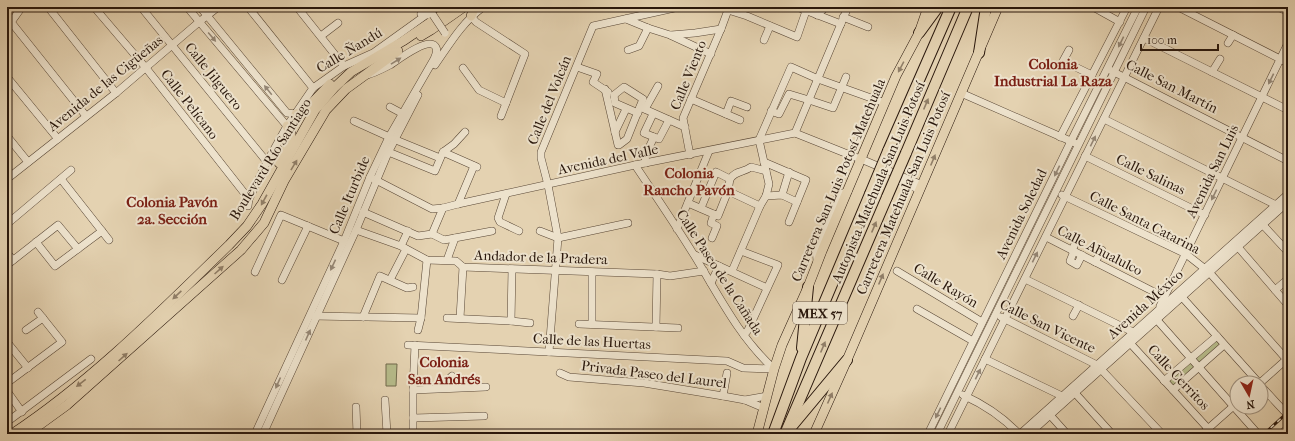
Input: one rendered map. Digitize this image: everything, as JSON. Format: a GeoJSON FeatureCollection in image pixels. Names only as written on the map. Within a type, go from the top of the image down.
{"type":"FeatureCollection","features":[{"type":"Feature","properties":{"kind":"highway"},"geometry":{"type":"LineString","coordinates":[[919,33],[938,7]]}},
{"type":"Feature","properties":{"kind":"highway","name":"MEX 57"},"geometry":{"type":"LineString","coordinates":[[773,434],[801,358],[888,151],[951,7]]}},
{"type":"Feature","properties":{"kind":"highway","name":"Autopista Matehuala-San Luis Potosí"},"geometry":{"type":"LineString","coordinates":[[785,434],[968,7]]}},
{"type":"Feature","properties":{"kind":"highway"},"geometry":{"type":"LineString","coordinates":[[979,53],[986,7]]}},
{"type":"Feature","properties":{"kind":"highway"},"geometry":{"type":"LineString","coordinates":[[801,358],[808,287]]}},
{"type":"Feature","properties":{"kind":"highway"},"geometry":{"type":"LineString","coordinates":[[785,434],[847,360]]}},
{"type":"Feature","properties":{"kind":"highway"},"geometry":{"type":"LineString","coordinates":[[768,434],[791,385]]}},
{"type":"Feature","properties":{"kind":"main road","name":"Boulevard Río Santiago"},"geometry":{"type":"LineString","coordinates":[[27,434],[67,406],[241,250],[264,223],[280,179],[315,110],[334,88],[352,72],[403,41],[453,7]]}},
{"type":"Feature","properties":{"kind":"main road","name":"Boulevard Río Santiago"},"geometry":{"type":"LineString","coordinates":[[12,434],[41,414],[93,373],[229,246],[247,226],[326,110],[346,89],[409,43],[432,30],[464,7]]}},
{"type":"Feature","properties":{"kind":"main road"},"geometry":{"type":"LineString","coordinates":[[471,16],[475,7]]}},
{"type":"Feature","properties":{"kind":"main road","name":"Carretera San Luis Potosí-Matehuala"},"geometry":{"type":"LineString","coordinates":[[758,434],[774,369],[782,345],[848,191],[858,159],[885,103],[896,76],[919,33],[928,7]]}},
{"type":"Feature","properties":{"kind":"main road","name":"Carretera Matehuala-San Luis Potosí"},"geometry":{"type":"LineString","coordinates":[[814,434],[998,7]]}},
{"type":"Feature","properties":{"kind":"main road"},"geometry":{"type":"LineString","coordinates":[[296,114],[304,111],[334,80],[352,72]]}},
{"type":"Feature","properties":{"kind":"main road"},"geometry":{"type":"LineString","coordinates":[[280,179],[279,160],[291,138],[291,133],[287,126]]}},
{"type":"Feature","properties":{"kind":"street"},"geometry":{"type":"LineString","coordinates":[[22,7],[9,25],[86,116]]}},
{"type":"Feature","properties":{"kind":"street"},"geometry":{"type":"LineString","coordinates":[[48,7],[116,93]]}},
{"type":"Feature","properties":{"kind":"street","name":"Calle Pelícano"},"geometry":{"type":"LineString","coordinates":[[94,7],[146,68],[249,203]]}},
{"type":"Feature","properties":{"kind":"street","name":"Calle Jilguero"},"geometry":{"type":"LineString","coordinates":[[141,7],[267,162]]}},
{"type":"Feature","properties":{"kind":"street"},"geometry":{"type":"LineString","coordinates":[[187,7],[287,126]]}},
{"type":"Feature","properties":{"kind":"street"},"geometry":{"type":"LineString","coordinates":[[200,7],[287,113],[296,114]]}},
{"type":"Feature","properties":{"kind":"street","name":"Avenida de las Cigüeñas"},"geometry":{"type":"LineString","coordinates":[[7,179],[116,93],[218,7]]}},
{"type":"Feature","properties":{"kind":"street"},"geometry":{"type":"LineString","coordinates":[[248,7],[313,88]]}},
{"type":"Feature","properties":{"kind":"street"},"geometry":{"type":"LineString","coordinates":[[297,7],[344,66]]}},
{"type":"Feature","properties":{"kind":"street"},"geometry":{"type":"LineString","coordinates":[[402,32],[406,25],[426,10],[435,7]]}},
{"type":"Feature","properties":{"kind":"street","name":"Calle Iturbide"},"geometry":{"type":"LineString","coordinates":[[256,434],[309,316],[392,139],[437,59],[471,16],[483,7]]}},
{"type":"Feature","properties":{"kind":"street"},"geometry":{"type":"LineString","coordinates":[[626,18],[679,7]]}},
{"type":"Feature","properties":{"kind":"street"},"geometry":{"type":"LineString","coordinates":[[797,7],[817,15],[868,27]]}},
{"type":"Feature","properties":{"kind":"street"},"geometry":{"type":"LineString","coordinates":[[817,15],[826,7]]}},
{"type":"Feature","properties":{"kind":"street"},"geometry":{"type":"LineString","coordinates":[[848,7],[795,133],[921,187]]}},
{"type":"Feature","properties":{"kind":"street"},"geometry":{"type":"LineString","coordinates":[[1093,7],[1120,22]]}},
{"type":"Feature","properties":{"kind":"street"},"geometry":{"type":"LineString","coordinates":[[1060,137],[1127,7]]}},
{"type":"Feature","properties":{"kind":"street","name":"Avenida Soledad"},"geometry":{"type":"LineString","coordinates":[[928,434],[954,390],[995,314],[1056,192],[1079,144],[1138,7]]}},
{"type":"Feature","properties":{"kind":"street","name":"Avenida Soledad"},"geometry":{"type":"LineString","coordinates":[[937,434],[973,341],[982,322],[1080,122],[1146,7]]}},
{"type":"Feature","properties":{"kind":"street"},"geometry":{"type":"LineString","coordinates":[[948,434],[1159,7]]}},
{"type":"Feature","properties":{"kind":"street"},"geometry":{"type":"LineString","coordinates":[[1178,7],[1288,63]]}},
{"type":"Feature","properties":{"kind":"street"},"geometry":{"type":"LineString","coordinates":[[1278,7],[1288,12]]}},
{"type":"Feature","properties":{"kind":"street"},"geometry":{"type":"LineString","coordinates":[[727,9],[797,37],[806,11]]}},
{"type":"Feature","properties":{"kind":"street","name":"Calle Viento"},"geometry":{"type":"LineString","coordinates":[[690,155],[683,118],[711,54],[727,9]]}},
{"type":"Feature","properties":{"kind":"street","name":"Calle Ñandú"},"geometry":{"type":"LineString","coordinates":[[249,203],[267,162],[287,126],[313,88],[344,66],[373,53],[426,15],[433,15],[445,33],[446,40],[437,59]]}},
{"type":"Feature","properties":{"kind":"street"},"geometry":{"type":"LineString","coordinates":[[471,16],[476,22],[525,54],[501,116]]}},
{"type":"Feature","properties":{"kind":"street"},"geometry":{"type":"LineString","coordinates":[[626,18],[648,28],[670,35],[711,54]]}},
{"type":"Feature","properties":{"kind":"street","name":"Calle del Volcán"},"geometry":{"type":"LineString","coordinates":[[549,352],[558,238],[548,185],[541,158],[542,152],[593,26],[626,18]]}},
{"type":"Feature","properties":{"kind":"street"},"geometry":{"type":"LineString","coordinates":[[321,36],[338,23]]}},
{"type":"Feature","properties":{"kind":"street"},"geometry":{"type":"LineString","coordinates":[[764,40],[770,26]]}},
{"type":"Feature","properties":{"kind":"street"},"geometry":{"type":"LineString","coordinates":[[628,50],[639,46],[648,28]]}},
{"type":"Feature","properties":{"kind":"street"},"geometry":{"type":"LineString","coordinates":[[670,35],[721,29]]}},
{"type":"Feature","properties":{"kind":"street"},"geometry":{"type":"LineString","coordinates":[[1228,43],[1233,35]]}},
{"type":"Feature","properties":{"kind":"street"},"geometry":{"type":"LineString","coordinates":[[1144,38],[1288,110]]}},
{"type":"Feature","properties":{"kind":"street","name":"Avenida San Luis"},"geometry":{"type":"LineString","coordinates":[[1158,310],[1288,43]]}},
{"type":"Feature","properties":{"kind":"street"},"geometry":{"type":"LineString","coordinates":[[361,77],[376,73],[425,44],[435,46],[437,51],[437,59]]}},
{"type":"Feature","properties":{"kind":"street"},"geometry":{"type":"LineString","coordinates":[[1069,50],[1064,61],[1092,75]]}},
{"type":"Feature","properties":{"kind":"street"},"geometry":{"type":"LineString","coordinates":[[1212,72],[1220,59]]}},
{"type":"Feature","properties":{"kind":"street"},"geometry":{"type":"LineString","coordinates":[[577,66],[597,74],[593,82],[614,95],[616,103],[626,109],[641,110],[685,127]]}},
{"type":"Feature","properties":{"kind":"street"},"geometry":{"type":"LineString","coordinates":[[463,68],[479,90],[506,103]]}},
{"type":"Feature","properties":{"kind":"street"},"geometry":{"type":"LineString","coordinates":[[732,271],[760,206],[766,196],[769,184],[759,140],[768,114],[790,68],[885,103]]}},
{"type":"Feature","properties":{"kind":"street","name":"Calle San Martín"},"geometry":{"type":"LineString","coordinates":[[1111,70],[1288,160]]}},
{"type":"Feature","properties":{"kind":"street"},"geometry":{"type":"LineString","coordinates":[[7,77],[58,139]]}},
{"type":"Feature","properties":{"kind":"street"},"geometry":{"type":"LineString","coordinates":[[768,114],[779,114],[789,94],[833,108],[846,77]]}},
{"type":"Feature","properties":{"kind":"street"},"geometry":{"type":"LineString","coordinates":[[605,89],[618,145],[621,145],[627,139],[633,121],[658,86]]}},
{"type":"Feature","properties":{"kind":"street"},"geometry":{"type":"LineString","coordinates":[[614,95],[624,87],[642,98],[641,110]]}},
{"type":"Feature","properties":{"kind":"street"},"geometry":{"type":"LineString","coordinates":[[961,93],[1079,144]]}},
{"type":"Feature","properties":{"kind":"street"},"geometry":{"type":"LineString","coordinates":[[691,99],[740,120]]}},
{"type":"Feature","properties":{"kind":"street"},"geometry":{"type":"LineString","coordinates":[[726,114],[731,101],[747,107]]}},
{"type":"Feature","properties":{"kind":"street"},"geometry":{"type":"LineString","coordinates":[[390,107],[405,115]]}},
{"type":"Feature","properties":{"kind":"street"},"geometry":{"type":"LineString","coordinates":[[615,132],[626,109]]}},
{"type":"Feature","properties":{"kind":"street"},"geometry":{"type":"LineString","coordinates":[[653,114],[644,133],[658,139],[669,120]]}},
{"type":"Feature","properties":{"kind":"street"},"geometry":{"type":"LineString","coordinates":[[622,117],[633,121]]}},
{"type":"Feature","properties":{"kind":"street"},"geometry":{"type":"LineString","coordinates":[[1070,117],[1080,122]]}},
{"type":"Feature","properties":{"kind":"street"},"geometry":{"type":"LineString","coordinates":[[1104,119],[1276,204]]}},
{"type":"Feature","properties":{"kind":"street"},"geometry":{"type":"LineString","coordinates":[[354,121],[392,139],[476,167],[458,204]]}},
{"type":"Feature","properties":{"kind":"street"},"geometry":{"type":"LineString","coordinates":[[386,152],[435,171],[441,155],[465,132]]}},
{"type":"Feature","properties":{"kind":"street","name":"Avenida del Valle"},"geometry":{"type":"LineString","coordinates":[[373,179],[432,209],[443,208],[635,165],[795,133]]}},
{"type":"Feature","properties":{"kind":"street"},"geometry":{"type":"LineString","coordinates":[[7,136],[28,162]]}},
{"type":"Feature","properties":{"kind":"street"},"geometry":{"type":"LineString","coordinates":[[646,163],[644,156],[654,137]]}},
{"type":"Feature","properties":{"kind":"street"},"geometry":{"type":"LineString","coordinates":[[677,229],[709,151]]}},
{"type":"Feature","properties":{"kind":"street","name":"Calle Salinas"},"geometry":{"type":"LineString","coordinates":[[1085,156],[1205,215]]}},
{"type":"Feature","properties":{"kind":"street"},"geometry":{"type":"LineString","coordinates":[[764,162],[806,180],[789,222]]}},
{"type":"Feature","properties":{"kind":"street","name":"Calle Paseo de la Cañada"},"geometry":{"type":"LineString","coordinates":[[635,165],[744,335],[759,355],[774,369]]}},
{"type":"Feature","properties":{"kind":"street"},"geometry":{"type":"LineString","coordinates":[[688,203],[718,216],[728,191],[732,175],[741,170],[747,170],[751,167],[766,171]]}},
{"type":"Feature","properties":{"kind":"street"},"geometry":{"type":"LineString","coordinates":[[7,224],[71,170]]}},
{"type":"Feature","properties":{"kind":"street"},"geometry":{"type":"LineString","coordinates":[[701,208],[716,172],[730,180]]}},
{"type":"Feature","properties":{"kind":"street"},"geometry":{"type":"LineString","coordinates":[[782,195],[789,172]]}},
{"type":"Feature","properties":{"kind":"street","name":"Calle Iturbide"},"geometry":{"type":"LineString","coordinates":[[263,434],[356,230],[373,179]]}},
{"type":"Feature","properties":{"kind":"street"},"geometry":{"type":"LineString","coordinates":[[61,180],[109,240]]}},
{"type":"Feature","properties":{"kind":"street"},"geometry":{"type":"LineString","coordinates":[[695,184],[708,190]]}},
{"type":"Feature","properties":{"kind":"street","name":"Calle Santa Catarina"},"geometry":{"type":"LineString","coordinates":[[1048,189],[1186,254],[1207,270],[1288,360]]}},
{"type":"Feature","properties":{"kind":"street"},"geometry":{"type":"LineString","coordinates":[[728,191],[760,206]]}},
{"type":"Feature","properties":{"kind":"street"},"geometry":{"type":"LineString","coordinates":[[506,194],[498,218],[519,231]]}},
{"type":"Feature","properties":{"kind":"street","name":"Avenida México"},"geometry":{"type":"LineString","coordinates":[[1019,434],[1062,396],[1130,344],[1157,320],[1182,297],[1207,270],[1288,194]]}},
{"type":"Feature","properties":{"kind":"street"},"geometry":{"type":"LineString","coordinates":[[766,196],[782,195],[797,202]]}},
{"type":"Feature","properties":{"kind":"street","name":"Avenida México"},"geometry":{"type":"LineString","coordinates":[[1029,434],[1075,393],[1133,332],[1207,270],[1238,247],[1288,202]]}},
{"type":"Feature","properties":{"kind":"street"},"geometry":{"type":"LineString","coordinates":[[432,234],[443,208]]}},
{"type":"Feature","properties":{"kind":"street"},"geometry":{"type":"LineString","coordinates":[[363,212],[418,236],[432,234],[444,240],[492,231]]}},
{"type":"Feature","properties":{"kind":"street"},"geometry":{"type":"LineString","coordinates":[[712,238],[717,226],[711,223],[714,214]]}},
{"type":"Feature","properties":{"kind":"street"},"geometry":{"type":"LineString","coordinates":[[255,272],[281,215],[344,241]]}},
{"type":"Feature","properties":{"kind":"street"},"geometry":{"type":"LineString","coordinates":[[391,224],[394,217]]}},
{"type":"Feature","properties":{"kind":"street"},"geometry":{"type":"LineString","coordinates":[[540,232],[558,238],[628,223]]}},
{"type":"Feature","properties":{"kind":"street"},"geometry":{"type":"LineString","coordinates":[[7,266],[58,225],[78,249]]}},
{"type":"Feature","properties":{"kind":"street"},"geometry":{"type":"LineString","coordinates":[[1263,225],[1288,252]]}},
{"type":"Feature","properties":{"kind":"street"},"geometry":{"type":"LineString","coordinates":[[282,280],[308,226]]}},
{"type":"Feature","properties":{"kind":"street"},"geometry":{"type":"LineString","coordinates":[[36,242],[56,266],[102,230]]}},
{"type":"Feature","properties":{"kind":"street","name":"Andador de la Pradera"},"geometry":{"type":"LineString","coordinates":[[356,230],[403,248],[427,260],[456,261],[463,267],[657,274],[670,276],[704,272]]}},
{"type":"Feature","properties":{"kind":"street"},"geometry":{"type":"LineString","coordinates":[[390,280],[408,231]]}},
{"type":"Feature","properties":{"kind":"street","name":"Calle Ahualulco"},"geometry":{"type":"LineString","coordinates":[[1046,237],[1164,298]]}},
{"type":"Feature","properties":{"kind":"street"},"geometry":{"type":"LineString","coordinates":[[447,260],[455,238]]}},
{"type":"Feature","properties":{"kind":"street"},"geometry":{"type":"LineString","coordinates":[[1077,240],[1070,261],[1078,265],[1082,255]]}},
{"type":"Feature","properties":{"kind":"street"},"geometry":{"type":"LineString","coordinates":[[1238,247],[1288,305]]}},
{"type":"Feature","properties":{"kind":"street"},"geometry":{"type":"LineString","coordinates":[[1095,262],[1102,250]]}},
{"type":"Feature","properties":{"kind":"street"},"geometry":{"type":"LineString","coordinates":[[741,251],[778,265],[748,330],[744,335]]}},
{"type":"Feature","properties":{"kind":"street"},"geometry":{"type":"LineString","coordinates":[[7,253],[13,260]]}},
{"type":"Feature","properties":{"kind":"street"},"geometry":{"type":"LineString","coordinates":[[694,255],[768,288]]}},
{"type":"Feature","properties":{"kind":"street"},"geometry":{"type":"LineString","coordinates":[[418,330],[421,318],[427,260]]}},
{"type":"Feature","properties":{"kind":"street"},"geometry":{"type":"LineString","coordinates":[[711,283],[719,266]]}},
{"type":"Feature","properties":{"kind":"street"},"geometry":{"type":"LineString","coordinates":[[460,318],[463,267]]}},
{"type":"Feature","properties":{"kind":"street"},"geometry":{"type":"LineString","coordinates":[[511,320],[512,269]]}},
{"type":"Feature","properties":{"kind":"street","name":"Calle Rayón"},"geometry":{"type":"LineString","coordinates":[[897,271],[982,322]]}},
{"type":"Feature","properties":{"kind":"street"},"geometry":{"type":"LineString","coordinates":[[592,272],[592,324]]}},
{"type":"Feature","properties":{"kind":"street"},"geometry":{"type":"LineString","coordinates":[[656,328],[657,274]]}},
{"type":"Feature","properties":{"kind":"street"},"geometry":{"type":"LineString","coordinates":[[363,317],[380,276],[407,288],[413,287]]}},
{"type":"Feature","properties":{"kind":"street"},"geometry":{"type":"LineString","coordinates":[[1025,279],[1133,332]]}},
{"type":"Feature","properties":{"kind":"street"},"geometry":{"type":"LineString","coordinates":[[1275,290],[1288,279]]}},
{"type":"Feature","properties":{"kind":"street"},"geometry":{"type":"LineString","coordinates":[[1182,297],[1252,375]]}},
{"type":"Feature","properties":{"kind":"street"},"geometry":{"type":"LineString","coordinates":[[1073,316],[1079,305]]}},
{"type":"Feature","properties":{"kind":"street"},"geometry":{"type":"LineString","coordinates":[[917,309],[973,341]]}},
{"type":"Feature","properties":{"kind":"street","name":"Calle San Vicente"},"geometry":{"type":"LineString","coordinates":[[988,310],[1099,367],[1162,434]]}},
{"type":"Feature","properties":{"kind":"street"},"geometry":{"type":"LineString","coordinates":[[7,383],[62,342],[38,312]]}},
{"type":"Feature","properties":{"kind":"street"},"geometry":{"type":"LineString","coordinates":[[309,316],[421,318]]}},
{"type":"Feature","properties":{"kind":"street"},"geometry":{"type":"LineString","coordinates":[[26,330],[43,318]]}},
{"type":"Feature","properties":{"kind":"street"},"geometry":{"type":"LineString","coordinates":[[447,318],[511,320],[530,323]]}},
{"type":"Feature","properties":{"kind":"street"},"geometry":{"type":"LineString","coordinates":[[1157,320],[1229,399]]}},
{"type":"Feature","properties":{"kind":"street"},"geometry":{"type":"LineString","coordinates":[[579,324],[678,328]]}},
{"type":"Feature","properties":{"kind":"street"},"geometry":{"type":"LineString","coordinates":[[1164,381],[1217,336]]}},
{"type":"Feature","properties":{"kind":"street"},"geometry":{"type":"LineString","coordinates":[[7,342],[28,368]]}},
{"type":"Feature","properties":{"kind":"street","name":"Calle Cerritos"},"geometry":{"type":"LineString","coordinates":[[1130,344],[1211,431]]}},
{"type":"Feature","properties":{"kind":"street","name":"Calle de las Huertas"},"geometry":{"type":"LineString","coordinates":[[413,390],[411,345],[727,361],[743,368],[774,369]]}},
{"type":"Feature","properties":{"kind":"street"},"geometry":{"type":"LineString","coordinates":[[1173,390],[1224,345]]}},
{"type":"Feature","properties":{"kind":"street"},"geometry":{"type":"LineString","coordinates":[[7,422],[91,359]]}},
{"type":"Feature","properties":{"kind":"street"},"geometry":{"type":"LineString","coordinates":[[985,359],[1062,396]]}},
{"type":"Feature","properties":{"kind":"street"},"geometry":{"type":"LineString","coordinates":[[1269,376],[1288,360]]}},
{"type":"Feature","properties":{"kind":"street","name":"Privada Paseo del Laurel"},"geometry":{"type":"LineString","coordinates":[[560,373],[569,376],[644,383],[722,396],[745,400],[764,408]]}},
{"type":"Feature","properties":{"kind":"street"},"geometry":{"type":"LineString","coordinates":[[722,396],[727,373]]}},
{"type":"Feature","properties":{"kind":"street"},"geometry":{"type":"LineString","coordinates":[[439,388],[452,376]]}},
{"type":"Feature","properties":{"kind":"street"},"geometry":{"type":"LineString","coordinates":[[413,434],[413,390],[439,388],[486,388]]}},
{"type":"Feature","properties":{"kind":"street"},"geometry":{"type":"LineString","coordinates":[[954,390],[995,412],[1019,434]]}},
{"type":"Feature","properties":{"kind":"street"},"geometry":{"type":"LineString","coordinates":[[7,391],[22,412]]}},
{"type":"Feature","properties":{"kind":"street"},"geometry":{"type":"LineString","coordinates":[[1075,393],[1112,434]]}},
{"type":"Feature","properties":{"kind":"street"},"geometry":{"type":"LineString","coordinates":[[1269,394],[1284,411]]}},
{"type":"Feature","properties":{"kind":"street","name":"Privada Paseo del Laurel"},"geometry":{"type":"LineString","coordinates":[[745,400],[767,396]]}},
{"type":"Feature","properties":{"kind":"street"},"geometry":{"type":"LineString","coordinates":[[385,400],[387,434]]}},
{"type":"Feature","properties":{"kind":"street"},"geometry":{"type":"LineString","coordinates":[[356,407],[357,434]]}},
{"type":"Feature","properties":{"kind":"street"},"geometry":{"type":"LineString","coordinates":[[1202,434],[1211,431],[1229,412]]}},
{"type":"Feature","properties":{"kind":"street"},"geometry":{"type":"LineString","coordinates":[[1050,415],[1067,434]]}},
{"type":"Feature","properties":{"kind":"street"},"geometry":{"type":"LineString","coordinates":[[1243,415],[1258,434]]}},
{"type":"Feature","properties":{"kind":"street"},"geometry":{"type":"LineString","coordinates":[[413,418],[484,416]]}},
{"type":"Feature","properties":{"kind":"street"},"geometry":{"type":"LineString","coordinates":[[1281,434],[1288,428]]}},
{"type":"Feature","properties":{"kind":"green space"},"geometry":{"type":"Polygon","coordinates":[[[1215,338],[1222,346],[1173,389],[1166,381],[1215,338]]]}},
{"type":"Feature","properties":{"kind":"green space"},"geometry":{"type":"Polygon","coordinates":[[[386,364],[397,364],[396,386],[386,386],[386,364]]]}},
{"type":"Feature","properties":{"kind":"railway"},"geometry":{"type":"LineString","coordinates":[[1264,434],[1288,412]]}},
{"type":"Feature","properties":{"kind":"district","name":"Colonia Industrial La Raza"},"geometry":{"type":"Point","coordinates":[1053,72]}},
{"type":"Feature","properties":{"kind":"district","name":"Colonia Rancho Pavón"},"geometry":{"type":"Point","coordinates":[689,182]}},
{"type":"Feature","properties":{"kind":"district","name":"Colonia Pavón 2a. Sección"},"geometry":{"type":"Point","coordinates":[172,210]}},
{"type":"Feature","properties":{"kind":"district","name":"Colonia San Andrés"},"geometry":{"type":"Point","coordinates":[444,370]}}]}
